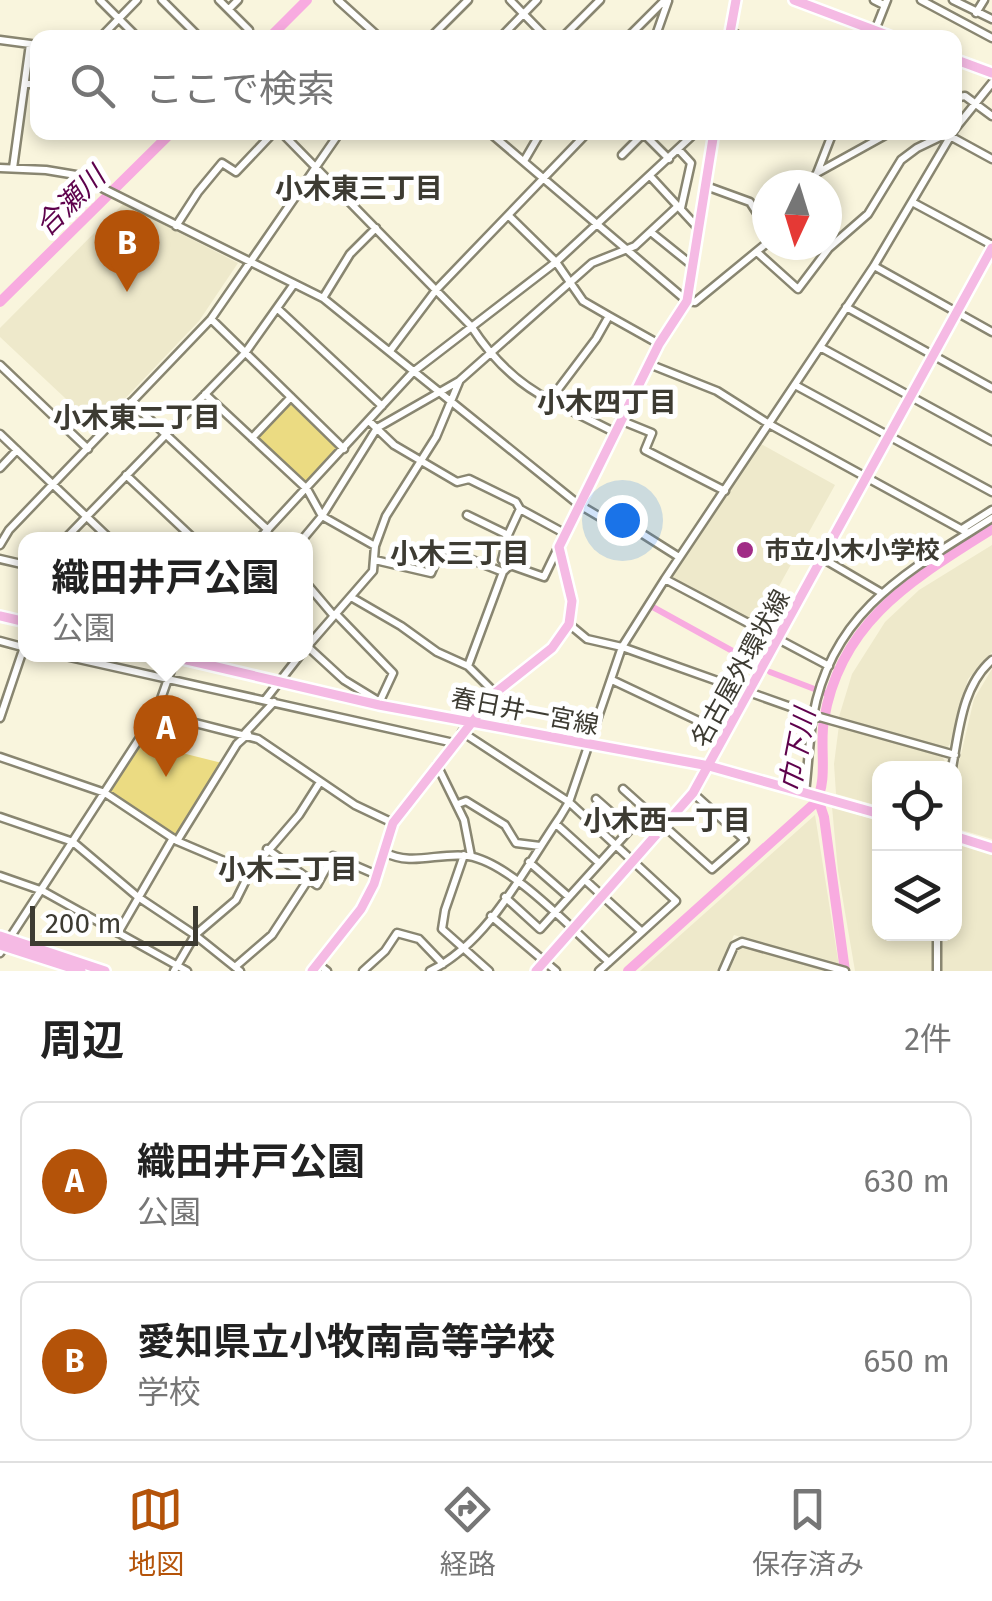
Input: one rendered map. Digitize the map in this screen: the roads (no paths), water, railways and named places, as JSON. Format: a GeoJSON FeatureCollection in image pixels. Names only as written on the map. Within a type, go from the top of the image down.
{"type":"FeatureCollection","features":[{"type":"Feature","properties":{"kind":"main road"},"geometry":{"type":"LineString","coordinates":[[731,30],[736,0]]}},
{"type":"Feature","properties":{"kind":"main road"},"geometry":{"type":"LineString","coordinates":[[794,0],[864,30]]}},
{"type":"Feature","properties":{"kind":"main road"},"geometry":{"type":"LineString","coordinates":[[962,62],[992,73]]}},
{"type":"Feature","properties":{"kind":"main road"},"geometry":{"type":"LineString","coordinates":[[319,969],[378,875],[392,823],[495,693],[552,648],[569,624],[572,601],[558,547],[659,344],[688,300],[713,140]]}},
{"type":"Feature","properties":{"kind":"main road","name":"名古屋外環状線"},"geometry":{"type":"LineString","coordinates":[[536,971],[694,793],[992,246]]}},
{"type":"Feature","properties":{"kind":"main road","name":"春日井一宮線"},"geometry":{"type":"LineString","coordinates":[[200,662],[279,682],[709,766],[872,812]]}},
{"type":"Feature","properties":{"kind":"main road"},"geometry":{"type":"LineString","coordinates":[[962,839],[992,848]]}},
{"type":"Feature","properties":{"kind":"main road"},"geometry":{"type":"LineString","coordinates":[[3,944],[81,971]]}},
{"type":"Feature","properties":{"kind":"main road"},"geometry":{"type":"LineString","coordinates":[[3,944],[105,971]]}},
{"type":"Feature","properties":{"kind":"street"},"geometry":{"type":"LineString","coordinates":[[100,0],[130,30]]}},
{"type":"Feature","properties":{"kind":"street"},"geometry":{"type":"LineString","coordinates":[[108,30],[137,0]]}},
{"type":"Feature","properties":{"kind":"street"},"geometry":{"type":"LineString","coordinates":[[162,0],[192,30]]}},
{"type":"Feature","properties":{"kind":"street"},"geometry":{"type":"LineString","coordinates":[[220,0],[250,30]]}},
{"type":"Feature","properties":{"kind":"street"},"geometry":{"type":"LineString","coordinates":[[229,9],[238,0]]}},
{"type":"Feature","properties":{"kind":"street"},"geometry":{"type":"LineString","coordinates":[[338,0],[371,30]]}},
{"type":"Feature","properties":{"kind":"street"},"geometry":{"type":"LineString","coordinates":[[438,30],[468,0]]}},
{"type":"Feature","properties":{"kind":"street"},"geometry":{"type":"LineString","coordinates":[[510,0],[539,30]]}},
{"type":"Feature","properties":{"kind":"street"},"geometry":{"type":"LineString","coordinates":[[508,30],[537,0]]}},
{"type":"Feature","properties":{"kind":"street"},"geometry":{"type":"LineString","coordinates":[[570,30],[600,0]]}},
{"type":"Feature","properties":{"kind":"street"},"geometry":{"type":"LineString","coordinates":[[635,30],[667,0]]}},
{"type":"Feature","properties":{"kind":"street"},"geometry":{"type":"LineString","coordinates":[[658,30],[667,0]]}},
{"type":"Feature","properties":{"kind":"street"},"geometry":{"type":"LineString","coordinates":[[874,0],[886,2],[875,30]]}},
{"type":"Feature","properties":{"kind":"street"},"geometry":{"type":"LineString","coordinates":[[921,0],[992,38]]}},
{"type":"Feature","properties":{"kind":"street"},"geometry":{"type":"LineString","coordinates":[[953,0],[992,20]]}},
{"type":"Feature","properties":{"kind":"street"},"geometry":{"type":"LineString","coordinates":[[976,13],[984,0]]}},
{"type":"Feature","properties":{"kind":"street"},"geometry":{"type":"LineString","coordinates":[[0,40],[30,44]]}},
{"type":"Feature","properties":{"kind":"street"},"geometry":{"type":"LineString","coordinates":[[13,168],[30,62]]}},
{"type":"Feature","properties":{"kind":"street"},"geometry":{"type":"LineString","coordinates":[[25,84],[30,84]]}},
{"type":"Feature","properties":{"kind":"street"},"geometry":{"type":"LineString","coordinates":[[962,119],[992,84]]}},
{"type":"Feature","properties":{"kind":"street"},"geometry":{"type":"LineString","coordinates":[[962,96],[992,116]]}},
{"type":"Feature","properties":{"kind":"street"},"geometry":{"type":"LineString","coordinates":[[176,226],[222,163],[236,172],[269,140]]}},
{"type":"Feature","properties":{"kind":"street"},"geometry":{"type":"LineString","coordinates":[[286,140],[471,326],[490,355],[534,392],[614,432]]}},
{"type":"Feature","properties":{"kind":"street"},"geometry":{"type":"LineString","coordinates":[[0,546],[9,530],[210,319],[334,140]]}},
{"type":"Feature","properties":{"kind":"street"},"geometry":{"type":"LineString","coordinates":[[498,140],[688,300],[695,302],[752,258]]}},
{"type":"Feature","properties":{"kind":"street"},"geometry":{"type":"LineString","coordinates":[[523,162],[536,140]]}},
{"type":"Feature","properties":{"kind":"street"},"geometry":{"type":"LineString","coordinates":[[390,351],[436,290],[580,140]]}},
{"type":"Feature","properties":{"kind":"street"},"geometry":{"type":"LineString","coordinates":[[622,155],[636,140]]}},
{"type":"Feature","properties":{"kind":"street"},"geometry":{"type":"LineString","coordinates":[[650,140],[669,159]]}},
{"type":"Feature","properties":{"kind":"street"},"geometry":{"type":"LineString","coordinates":[[132,402],[268,530],[413,372],[556,262],[688,140]]}},
{"type":"Feature","properties":{"kind":"street"},"geometry":{"type":"LineString","coordinates":[[818,170],[830,140]]}},
{"type":"Feature","properties":{"kind":"street"},"geometry":{"type":"LineString","coordinates":[[822,170],[877,140]]}},
{"type":"Feature","properties":{"kind":"street"},"geometry":{"type":"LineString","coordinates":[[842,234],[868,214],[901,160],[935,140]]}},
{"type":"Feature","properties":{"kind":"street"},"geometry":{"type":"LineString","coordinates":[[430,971],[462,949],[505,897],[556,824],[568,802],[622,647],[874,266],[948,140]]}},
{"type":"Feature","properties":{"kind":"street"},"geometry":{"type":"LineString","coordinates":[[962,140],[992,159]]}},
{"type":"Feature","properties":{"kind":"street"},"geometry":{"type":"LineString","coordinates":[[309,532],[377,428],[459,381],[592,263],[628,250],[679,207],[691,162],[679,149]]}},
{"type":"Feature","properties":{"kind":"street"},"geometry":{"type":"LineString","coordinates":[[0,168],[59,172],[102,186],[323,298],[578,504],[600,517],[630,525],[679,557]]}},
{"type":"Feature","properties":{"kind":"street"},"geometry":{"type":"LineString","coordinates":[[651,177],[698,229]]}},
{"type":"Feature","properties":{"kind":"street"},"geometry":{"type":"LineString","coordinates":[[706,186],[752,205]]}},
{"type":"Feature","properties":{"kind":"street"},"geometry":{"type":"LineString","coordinates":[[912,202],[992,246]]}},
{"type":"Feature","properties":{"kind":"street"},"geometry":{"type":"LineString","coordinates":[[509,216],[556,262],[583,301],[659,344]]}},
{"type":"Feature","properties":{"kind":"street"},"geometry":{"type":"LineString","coordinates":[[323,298],[350,254],[376,228]]}},
{"type":"Feature","properties":{"kind":"street"},"geometry":{"type":"LineString","coordinates":[[652,233],[693,266]]}},
{"type":"Feature","properties":{"kind":"street"},"geometry":{"type":"LineString","coordinates":[[766,260],[798,288],[817,260]]}},
{"type":"Feature","properties":{"kind":"street"},"geometry":{"type":"LineString","coordinates":[[874,266],[992,332]]}},
{"type":"Feature","properties":{"kind":"street"},"geometry":{"type":"LineString","coordinates":[[71,532],[245,353],[294,284]]}},
{"type":"Feature","properties":{"kind":"street"},"geometry":{"type":"LineString","coordinates":[[846,308],[992,388]]}},
{"type":"Feature","properties":{"kind":"street"},"geometry":{"type":"LineString","coordinates":[[278,309],[382,406]]}},
{"type":"Feature","properties":{"kind":"street"},"geometry":{"type":"LineString","coordinates":[[550,400],[609,316]]}},
{"type":"Feature","properties":{"kind":"street"},"geometry":{"type":"LineString","coordinates":[[210,319],[344,449]]}},
{"type":"Feature","properties":{"kind":"street"},"geometry":{"type":"LineString","coordinates":[[820,347],[992,441]]}},
{"type":"Feature","properties":{"kind":"street"},"geometry":{"type":"LineString","coordinates":[[649,364],[717,391],[769,424],[965,531]]}},
{"type":"Feature","properties":{"kind":"street"},"geometry":{"type":"LineString","coordinates":[[0,365],[88,449]]}},
{"type":"Feature","properties":{"kind":"street"},"geometry":{"type":"LineString","coordinates":[[313,640],[373,571],[375,546],[386,516],[436,437],[459,381]]}},
{"type":"Feature","properties":{"kind":"street"},"geometry":{"type":"LineString","coordinates":[[795,385],[992,492]]}},
{"type":"Feature","properties":{"kind":"street"},"geometry":{"type":"LineString","coordinates":[[205,394],[306,489],[322,516],[375,546]]}},
{"type":"Feature","properties":{"kind":"street"},"geometry":{"type":"LineString","coordinates":[[252,438],[290,397]]}},
{"type":"Feature","properties":{"kind":"street"},"geometry":{"type":"LineString","coordinates":[[620,420],[652,433],[645,450],[725,491]]}},
{"type":"Feature","properties":{"kind":"street"},"geometry":{"type":"LineString","coordinates":[[368,421],[394,444],[457,482],[469,479],[516,502],[520,509],[564,533]]}},
{"type":"Feature","properties":{"kind":"street"},"geometry":{"type":"LineString","coordinates":[[0,434],[103,532]]}},
{"type":"Feature","properties":{"kind":"street"},"geometry":{"type":"LineString","coordinates":[[0,468],[17,450]]}},
{"type":"Feature","properties":{"kind":"street"},"geometry":{"type":"LineString","coordinates":[[126,475],[187,532]]}},
{"type":"Feature","properties":{"kind":"street"},"geometry":{"type":"LineString","coordinates":[[520,509],[502,560],[544,577],[558,547]]}},
{"type":"Feature","properties":{"kind":"street"},"geometry":{"type":"LineString","coordinates":[[468,514],[508,535]]}},
{"type":"Feature","properties":{"kind":"street"},"geometry":{"type":"LineString","coordinates":[[807,794],[819,692],[829,666],[860,613],[880,592],[921,561],[992,514]]}},
{"type":"Feature","properties":{"kind":"street"},"geometry":{"type":"LineString","coordinates":[[803,547],[880,592]]}},
{"type":"Feature","properties":{"kind":"street"},"geometry":{"type":"LineString","coordinates":[[375,560],[431,573],[442,548],[503,572]]}},
{"type":"Feature","properties":{"kind":"street"},"geometry":{"type":"LineString","coordinates":[[468,666],[503,572],[510,565]]}},
{"type":"Feature","properties":{"kind":"street"},"geometry":{"type":"LineString","coordinates":[[666,578],[829,666]]}},
{"type":"Feature","properties":{"kind":"street"},"geometry":{"type":"LineString","coordinates":[[313,593],[394,673],[380,702],[344,680],[313,653]]}},
{"type":"Feature","properties":{"kind":"street"},"geometry":{"type":"LineString","coordinates":[[351,597],[437,652],[468,666],[495,693]]}},
{"type":"Feature","properties":{"kind":"street"},"geometry":{"type":"LineString","coordinates":[[569,624],[587,639],[622,647],[814,716],[955,754]]}},
{"type":"Feature","properties":{"kind":"street"},"geometry":{"type":"LineString","coordinates":[[954,761],[971,686],[992,660]]}},
{"type":"Feature","properties":{"kind":"street"},"geometry":{"type":"LineString","coordinates":[[0,718],[20,662]]}},
{"type":"Feature","properties":{"kind":"street"},"geometry":{"type":"LineString","coordinates":[[92,662],[454,742]]}},
{"type":"Feature","properties":{"kind":"street"},"geometry":{"type":"LineString","coordinates":[[3,944],[42,891],[156,713],[174,662]]}},
{"type":"Feature","properties":{"kind":"street"},"geometry":{"type":"LineString","coordinates":[[265,700],[295,662]]}},
{"type":"Feature","properties":{"kind":"street"},"geometry":{"type":"LineString","coordinates":[[612,680],[726,734]]}},
{"type":"Feature","properties":{"kind":"street"},"geometry":{"type":"LineString","coordinates":[[118,934],[237,744],[274,702]]}},
{"type":"Feature","properties":{"kind":"street"},"geometry":{"type":"LineString","coordinates":[[156,713],[246,734],[355,805],[392,823]]}},
{"type":"Feature","properties":{"kind":"street"},"geometry":{"type":"LineString","coordinates":[[462,732],[568,802],[676,902],[599,971]]}},
{"type":"Feature","properties":{"kind":"street"},"geometry":{"type":"LineString","coordinates":[[0,757],[105,793],[175,840],[250,872]]}},
{"type":"Feature","properties":{"kind":"street"},"geometry":{"type":"LineString","coordinates":[[437,765],[458,804],[467,856],[445,910],[442,929],[489,971]]}},
{"type":"Feature","properties":{"kind":"street"},"geometry":{"type":"LineString","coordinates":[[176,968],[196,935],[228,910],[250,872],[299,815],[320,782]]}},
{"type":"Feature","properties":{"kind":"street"},"geometry":{"type":"LineString","coordinates":[[623,789],[712,869],[745,840],[694,793]]}},
{"type":"Feature","properties":{"kind":"street"},"geometry":{"type":"LineString","coordinates":[[596,799],[630,829]]}},
{"type":"Feature","properties":{"kind":"street"},"geometry":{"type":"LineString","coordinates":[[458,804],[466,802],[505,825],[516,843],[540,846]]}},
{"type":"Feature","properties":{"kind":"street"},"geometry":{"type":"LineString","coordinates":[[505,897],[540,929],[644,814]]}},
{"type":"Feature","properties":{"kind":"street"},"geometry":{"type":"LineString","coordinates":[[0,818],[73,842],[138,897],[196,935],[238,969],[272,935],[308,880]]}},
{"type":"Feature","properties":{"kind":"street"},"geometry":{"type":"LineString","coordinates":[[556,824],[600,863]]}},
{"type":"Feature","properties":{"kind":"street"},"geometry":{"type":"LineString","coordinates":[[267,849],[316,885],[333,856],[378,875]]}},
{"type":"Feature","properties":{"kind":"street"},"geometry":{"type":"LineString","coordinates":[[384,852],[407,860],[467,856],[517,880],[609,962]]}},
{"type":"Feature","properties":{"kind":"street"},"geometry":{"type":"LineString","coordinates":[[529,862],[569,897]]}},
{"type":"Feature","properties":{"kind":"street"},"geometry":{"type":"LineString","coordinates":[[0,876],[42,891],[187,971]]}},
{"type":"Feature","properties":{"kind":"street"},"geometry":{"type":"LineString","coordinates":[[585,880],[642,932]]}},
{"type":"Feature","properties":{"kind":"street"},"geometry":{"type":"LineString","coordinates":[[490,916],[556,971]]}},
{"type":"Feature","properties":{"kind":"street"},"geometry":{"type":"LineString","coordinates":[[363,971],[385,951],[396,933],[419,939],[443,964]]}},
{"type":"Feature","properties":{"kind":"street"},"geometry":{"type":"LineString","coordinates":[[937,971],[938,941]]}},
{"type":"Feature","properties":{"kind":"street"},"geometry":{"type":"LineString","coordinates":[[724,971],[734,946],[742,942],[842,970]]}},
{"type":"Feature","properties":{"kind":"waterway","name":"合瀬川"},"geometry":{"type":"LineString","coordinates":[[277,30],[307,0]]}},
{"type":"Feature","properties":{"kind":"waterway","name":"合瀬川"},"geometry":{"type":"LineString","coordinates":[[0,302],[164,140]]}},
{"type":"Feature","properties":{"kind":"waterway"},"geometry":{"type":"LineString","coordinates":[[527,150],[533,140]]}},
{"type":"Feature","properties":{"kind":"waterway","name":"巾下川"},"geometry":{"type":"LineString","coordinates":[[628,971],[815,803],[822,784],[824,720],[846,655],[885,605],[936,565],[992,529]]}},
{"type":"Feature","properties":{"kind":"waterway"},"geometry":{"type":"LineString","coordinates":[[649,609],[651,606],[756,664]]}},
{"type":"Feature","properties":{"kind":"waterway"},"geometry":{"type":"LineString","coordinates":[[770,672],[830,695]]}},
{"type":"Feature","properties":{"kind":"waterway"},"geometry":{"type":"LineString","coordinates":[[818,799],[824,817],[845,971]]}},
{"type":"Feature","properties":{"kind":"place","name":"愛知県立小牧南高等学校"},"geometry":{"type":"Point","coordinates":[127,292]}},
{"type":"Feature","properties":{"kind":"place","name":"市立小木小学校"},"geometry":{"type":"Point","coordinates":[745,550]}},
{"type":"Feature","properties":{"kind":"place","name":"織田井戸公園"},"geometry":{"type":"Point","coordinates":[166,777]}},
{"type":"Feature","properties":{"kind":"district","name":"小木東三丁目"},"geometry":{"type":"Point","coordinates":[359,188]}},
{"type":"Feature","properties":{"kind":"district","name":"小木四丁目"},"geometry":{"type":"Point","coordinates":[607,402]}},
{"type":"Feature","properties":{"kind":"district","name":"小木東二丁目"},"geometry":{"type":"Point","coordinates":[137,417]}},
{"type":"Feature","properties":{"kind":"district","name":"小木三丁目"},"geometry":{"type":"Point","coordinates":[460,553]}},
{"type":"Feature","properties":{"kind":"district","name":"小木西一丁目"},"geometry":{"type":"Point","coordinates":[667,820]}},
{"type":"Feature","properties":{"kind":"district","name":"小木二丁目"},"geometry":{"type":"Point","coordinates":[288,869]}}]}
